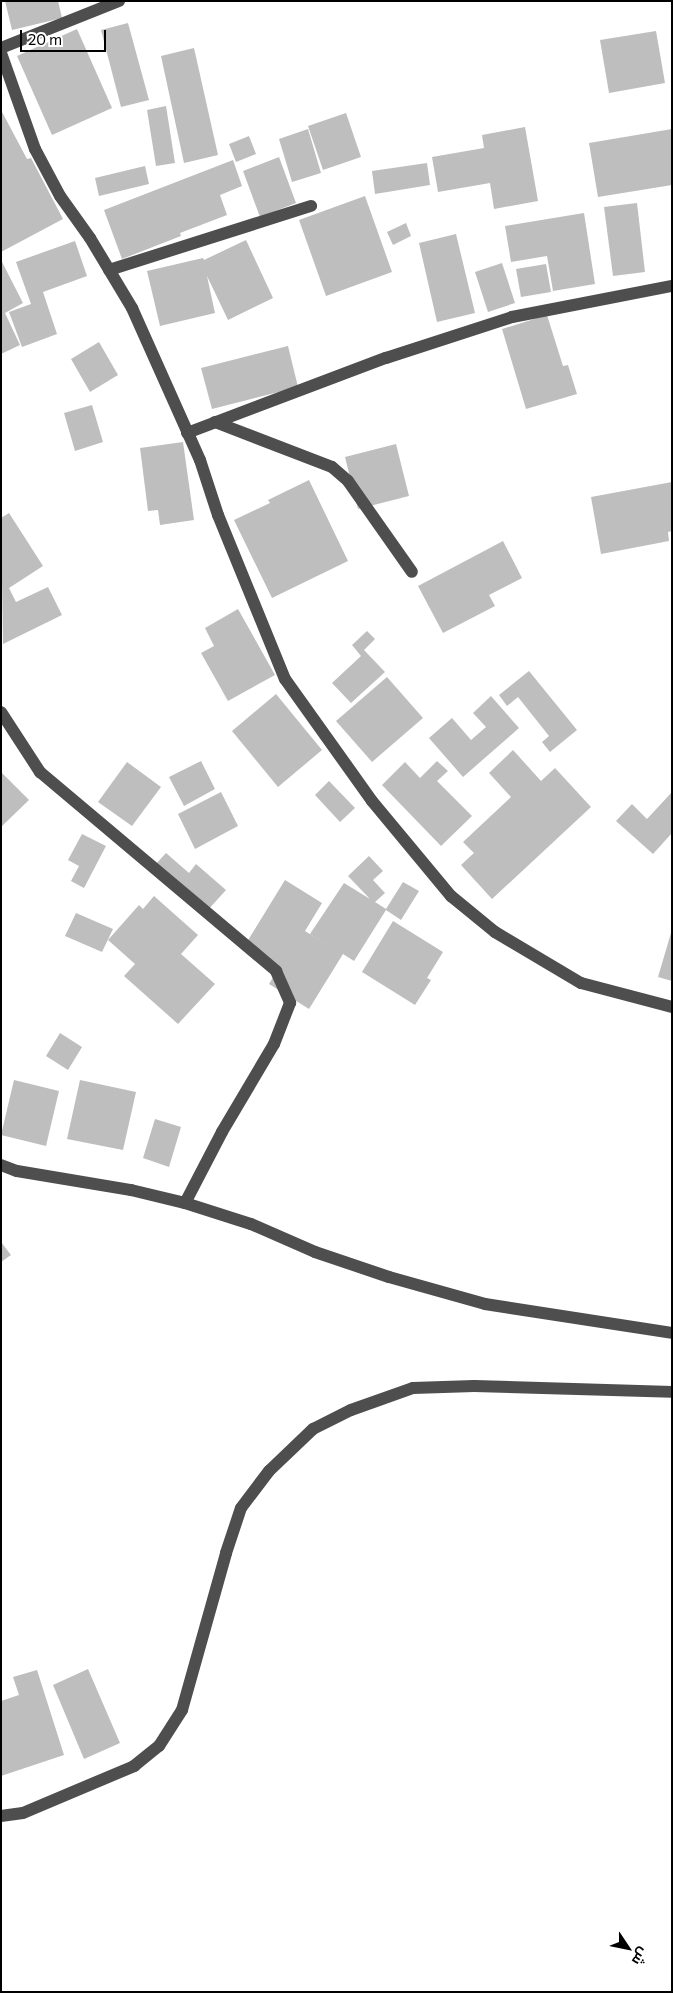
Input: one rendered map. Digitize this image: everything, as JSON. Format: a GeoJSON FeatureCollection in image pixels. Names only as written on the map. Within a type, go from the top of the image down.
{"type":"FeatureCollection","features":[{"type":"Feature","properties":{"kind":"street"},"geometry":{"type":"LineString","coordinates":[[1,48],[99,6],[119,1]]}},
{"type":"Feature","properties":{"kind":"street"},"geometry":{"type":"LineString","coordinates":[[1,54],[35,149],[60,196],[90,238],[132,308],[200,460],[218,515],[285,679],[372,801],[451,896],[495,932],[580,983],[672,1007]]}},
{"type":"Feature","properties":{"kind":"street"},"geometry":{"type":"LineString","coordinates":[[109,270],[311,206]]}},
{"type":"Feature","properties":{"kind":"street"},"geometry":{"type":"LineString","coordinates":[[187,433],[386,358],[512,317],[672,286]]}},
{"type":"Feature","properties":{"kind":"street"},"geometry":{"type":"LineString","coordinates":[[215,422],[332,467],[348,481],[412,572]]}},
{"type":"Feature","properties":{"kind":"street"},"geometry":{"type":"LineString","coordinates":[[1,712],[40,772],[276,971],[290,1003],[274,1044],[222,1132],[185,1203]]}},
{"type":"Feature","properties":{"kind":"street"},"geometry":{"type":"LineString","coordinates":[[1,1165],[17,1171],[131,1190],[185,1203],[251,1224],[315,1252],[389,1277],[485,1304],[672,1333]]}},
{"type":"Feature","properties":{"kind":"street"},"geometry":{"type":"LineString","coordinates":[[1,1816],[23,1813],[134,1766],[159,1746],[182,1710],[226,1553],[241,1508],[269,1471],[313,1430],[351,1410],[413,1388],[474,1386],[672,1392]]}},
{"type":"Feature","properties":{"kind":"building"},"geometry":{"type":"Polygon","coordinates":[[[5,1],[58,1],[62,18],[12,30],[5,1]]]}},
{"type":"Feature","properties":{"kind":"building"},"geometry":{"type":"Polygon","coordinates":[[[128,23],[149,100],[121,107],[101,30],[128,23]]]}},
{"type":"Feature","properties":{"kind":"building"},"geometry":{"type":"Polygon","coordinates":[[[77,29],[112,108],[52,135],[17,56],[77,29]]]}},
{"type":"Feature","properties":{"kind":"building"},"geometry":{"type":"Polygon","coordinates":[[[656,31],[665,83],[609,93],[600,40],[656,31]]]}},
{"type":"Feature","properties":{"kind":"building"},"geometry":{"type":"Polygon","coordinates":[[[194,48],[218,155],[184,163],[161,56],[194,48]]]}},
{"type":"Feature","properties":{"kind":"building"},"geometry":{"type":"Polygon","coordinates":[[[166,106],[175,163],[156,166],[147,110],[166,106]]]}},
{"type":"Feature","properties":{"kind":"building"},"geometry":{"type":"Polygon","coordinates":[[[1,110],[27,159],[31,158],[63,219],[1,252],[1,110]]]}},
{"type":"Feature","properties":{"kind":"building"},"geometry":{"type":"Polygon","coordinates":[[[346,113],[361,157],[323,170],[308,126],[346,113]]]}},
{"type":"Feature","properties":{"kind":"building"},"geometry":{"type":"Polygon","coordinates":[[[525,127],[538,201],[494,209],[490,183],[438,192],[432,157],[484,148],[482,135],[525,127]]]}},
{"type":"Feature","properties":{"kind":"building"},"geometry":{"type":"Polygon","coordinates":[[[308,129],[321,173],[292,182],[279,139],[308,129]]]}},
{"type":"Feature","properties":{"kind":"building"},"geometry":{"type":"Polygon","coordinates":[[[672,129],[672,185],[598,197],[589,143],[672,129]]]}},
{"type":"Feature","properties":{"kind":"building"},"geometry":{"type":"Polygon","coordinates":[[[249,136],[256,154],[236,162],[229,144],[249,136]]]}},
{"type":"Feature","properties":{"kind":"building"},"geometry":{"type":"Polygon","coordinates":[[[279,157],[296,203],[260,217],[243,171],[279,157]]]}},
{"type":"Feature","properties":{"kind":"building"},"geometry":{"type":"Polygon","coordinates":[[[233,160],[242,186],[220,195],[227,215],[180,233],[181,236],[122,259],[104,210],[233,160]]]}},
{"type":"Feature","properties":{"kind":"building"},"geometry":{"type":"Polygon","coordinates":[[[427,163],[430,185],[375,194],[372,171],[427,163]]]}},
{"type":"Feature","properties":{"kind":"building"},"geometry":{"type":"Polygon","coordinates":[[[145,166],[149,184],[99,196],[95,178],[145,166]]]}},
{"type":"Feature","properties":{"kind":"building"},"geometry":{"type":"Polygon","coordinates":[[[365,196],[392,272],[326,296],[299,220],[365,196]]]}},
{"type":"Feature","properties":{"kind":"building"},"geometry":{"type":"Polygon","coordinates":[[[637,203],[645,272],[613,276],[604,207],[637,203]]]}},
{"type":"Feature","properties":{"kind":"building"},"geometry":{"type":"Polygon","coordinates":[[[584,213],[595,284],[553,291],[547,256],[511,262],[505,226],[584,213]]]}},
{"type":"Feature","properties":{"kind":"building"},"geometry":{"type":"Polygon","coordinates":[[[406,223],[411,236],[393,245],[387,232],[406,223]]]}},
{"type":"Feature","properties":{"kind":"building"},"geometry":{"type":"Polygon","coordinates":[[[456,234],[475,313],[437,322],[419,243],[456,234]]]}},
{"type":"Feature","properties":{"kind":"building"},"geometry":{"type":"Polygon","coordinates":[[[246,240],[273,298],[228,320],[207,276],[215,313],[160,326],[147,271],[203,258],[204,260],[246,240]]]}},
{"type":"Feature","properties":{"kind":"building"},"geometry":{"type":"Polygon","coordinates":[[[75,241],[87,276],[43,292],[57,334],[22,347],[9,312],[31,304],[16,262],[75,241]]]}},
{"type":"Feature","properties":{"kind":"building"},"geometry":{"type":"Polygon","coordinates":[[[1,260],[23,303],[5,313],[20,345],[1,354],[1,260]]]}},
{"type":"Feature","properties":{"kind":"building"},"geometry":{"type":"Polygon","coordinates":[[[502,263],[515,303],[488,312],[475,272],[502,263]]]}},
{"type":"Feature","properties":{"kind":"building"},"geometry":{"type":"Polygon","coordinates":[[[546,264],[551,292],[521,297],[516,269],[546,264]]]}},
{"type":"Feature","properties":{"kind":"building"},"geometry":{"type":"Polygon","coordinates":[[[547,315],[563,366],[568,365],[577,394],[526,409],[502,329],[547,315]]]}},
{"type":"Feature","properties":{"kind":"building"},"geometry":{"type":"Polygon","coordinates":[[[99,342],[118,375],[90,392],[71,359],[99,342]]]}},
{"type":"Feature","properties":{"kind":"building"},"geometry":{"type":"Polygon","coordinates":[[[288,346],[298,387],[212,409],[201,368],[288,346]]]}},
{"type":"Feature","properties":{"kind":"building"},"geometry":{"type":"Polygon","coordinates":[[[92,405],[103,442],[75,451],[64,413],[92,405]]]}},
{"type":"Feature","properties":{"kind":"building"},"geometry":{"type":"Polygon","coordinates":[[[183,442],[194,520],[160,525],[158,510],[148,511],[140,448],[183,442]]]}},
{"type":"Feature","properties":{"kind":"building"},"geometry":{"type":"Polygon","coordinates":[[[396,444],[409,496],[358,509],[345,457],[396,444]]]}},
{"type":"Feature","properties":{"kind":"building"},"geometry":{"type":"Polygon","coordinates":[[[309,480],[348,561],[272,598],[234,520],[270,503],[268,500],[309,480]]]}},
{"type":"Feature","properties":{"kind":"building"},"geometry":{"type":"Polygon","coordinates":[[[672,482],[672,531],[668,532],[669,541],[601,554],[591,497],[672,482]]]}},
{"type":"Feature","properties":{"kind":"building"},"geometry":{"type":"Polygon","coordinates":[[[9,513],[43,566],[9,588],[16,602],[48,587],[62,615],[3,644],[1,518],[9,513]]]}},
{"type":"Feature","properties":{"kind":"building"},"geometry":{"type":"Polygon","coordinates":[[[503,541],[522,578],[489,595],[495,606],[443,633],[418,586],[503,541]]]}},
{"type":"Feature","properties":{"kind":"building"},"geometry":{"type":"Polygon","coordinates":[[[238,609],[275,675],[228,701],[201,653],[214,646],[205,628],[238,609]]]}},
{"type":"Feature","properties":{"kind":"building"},"geometry":{"type":"Polygon","coordinates":[[[367,631],[375,639],[364,650],[385,672],[351,703],[332,683],[361,656],[352,645],[367,631]]]}},
{"type":"Feature","properties":{"kind":"building"},"geometry":{"type":"Polygon","coordinates":[[[529,671],[577,730],[550,752],[542,742],[549,736],[518,697],[507,706],[499,695],[529,671]]]}},
{"type":"Feature","properties":{"kind":"building"},"geometry":{"type":"Polygon","coordinates":[[[387,677],[423,718],[372,762],[336,721],[387,677]]]}},
{"type":"Feature","properties":{"kind":"building"},"geometry":{"type":"Polygon","coordinates":[[[276,694],[322,750],[278,787],[232,731],[276,694]]]}},
{"type":"Feature","properties":{"kind":"building"},"geometry":{"type":"Polygon","coordinates":[[[491,696],[519,728],[463,777],[429,738],[452,718],[471,740],[486,727],[473,713],[491,696]]]}},
{"type":"Feature","properties":{"kind":"building"},"geometry":{"type":"Polygon","coordinates":[[[513,750],[541,781],[555,768],[591,807],[492,899],[461,865],[474,853],[463,842],[511,797],[489,773],[513,750]]]}},
{"type":"Feature","properties":{"kind":"building"},"geometry":{"type":"Polygon","coordinates":[[[201,761],[215,789],[184,806],[169,777],[201,761]]]}},
{"type":"Feature","properties":{"kind":"building"},"geometry":{"type":"Polygon","coordinates":[[[437,761],[448,771],[437,781],[472,816],[441,846],[382,785],[405,762],[420,778],[437,761]]]}},
{"type":"Feature","properties":{"kind":"building"},"geometry":{"type":"Polygon","coordinates":[[[127,762],[161,787],[132,826],[98,802],[127,762]]]}},
{"type":"Feature","properties":{"kind":"building"},"geometry":{"type":"Polygon","coordinates":[[[1,772],[29,800],[1,827],[1,772]]]}},
{"type":"Feature","properties":{"kind":"building"},"geometry":{"type":"Polygon","coordinates":[[[329,781],[355,808],[340,822],[315,795],[329,781]]]}},
{"type":"Feature","properties":{"kind":"building"},"geometry":{"type":"Polygon","coordinates":[[[221,792],[238,826],[195,849],[178,814],[221,792]]]}},
{"type":"Feature","properties":{"kind":"building"},"geometry":{"type":"Polygon","coordinates":[[[672,792],[672,833],[653,854],[616,821],[632,804],[647,819],[672,792]]]}},
{"type":"Feature","properties":{"kind":"building"},"geometry":{"type":"Polygon","coordinates":[[[82,834],[106,846],[84,888],[71,881],[79,866],[68,860],[82,834]]]}},
{"type":"Feature","properties":{"kind":"building"},"geometry":{"type":"Polygon","coordinates":[[[166,853],[189,873],[196,864],[226,890],[207,911],[155,865],[166,853]]]}},
{"type":"Feature","properties":{"kind":"building"},"geometry":{"type":"Polygon","coordinates":[[[369,856],[383,871],[373,880],[385,893],[375,902],[386,909],[403,882],[419,891],[401,920],[386,910],[354,961],[343,954],[309,1009],[269,984],[277,971],[242,950],[285,880],[322,903],[305,931],[337,951],[310,934],[344,883],[370,899],[348,876],[369,856]]]}},
{"type":"Feature","properties":{"kind":"building"},"geometry":{"type":"Polygon","coordinates":[[[154,896],[198,935],[181,954],[215,984],[178,1024],[124,976],[135,964],[108,940],[139,905],[143,909],[154,896]]]}},
{"type":"Feature","properties":{"kind":"building"},"geometry":{"type":"Polygon","coordinates":[[[76,913],[113,929],[102,952],[65,936],[76,913]]]}},
{"type":"Feature","properties":{"kind":"building"},"geometry":{"type":"Polygon","coordinates":[[[393,921],[443,952],[427,978],[431,980],[415,1005],[362,972],[393,921]]]}},
{"type":"Feature","properties":{"kind":"building"},"geometry":{"type":"Polygon","coordinates":[[[672,933],[672,981],[658,977],[672,933]]]}},
{"type":"Feature","properties":{"kind":"building"},"geometry":{"type":"Polygon","coordinates":[[[60,1033],[82,1047],[68,1070],[46,1056],[60,1033]]]}},
{"type":"Feature","properties":{"kind":"building"},"geometry":{"type":"Polygon","coordinates":[[[14,1080],[59,1091],[46,1146],[1,1135],[14,1080]]]}},
{"type":"Feature","properties":{"kind":"building"},"geometry":{"type":"Polygon","coordinates":[[[80,1080],[136,1092],[123,1150],[67,1139],[80,1080]]]}},
{"type":"Feature","properties":{"kind":"building"},"geometry":{"type":"Polygon","coordinates":[[[155,1119],[181,1127],[169,1167],[143,1158],[155,1119]]]}},
{"type":"Feature","properties":{"kind":"building"},"geometry":{"type":"Polygon","coordinates":[[[1,1242],[11,1255],[1,1262],[1,1242]]]}},
{"type":"Feature","properties":{"kind":"building"},"geometry":{"type":"Polygon","coordinates":[[[88,1669],[120,1743],[84,1759],[53,1685],[88,1669]]]}},
{"type":"Feature","properties":{"kind":"building"},"geometry":{"type":"Polygon","coordinates":[[[37,1670],[64,1755],[1,1776],[1,1701],[19,1695],[13,1677],[37,1670]]]}}]}
